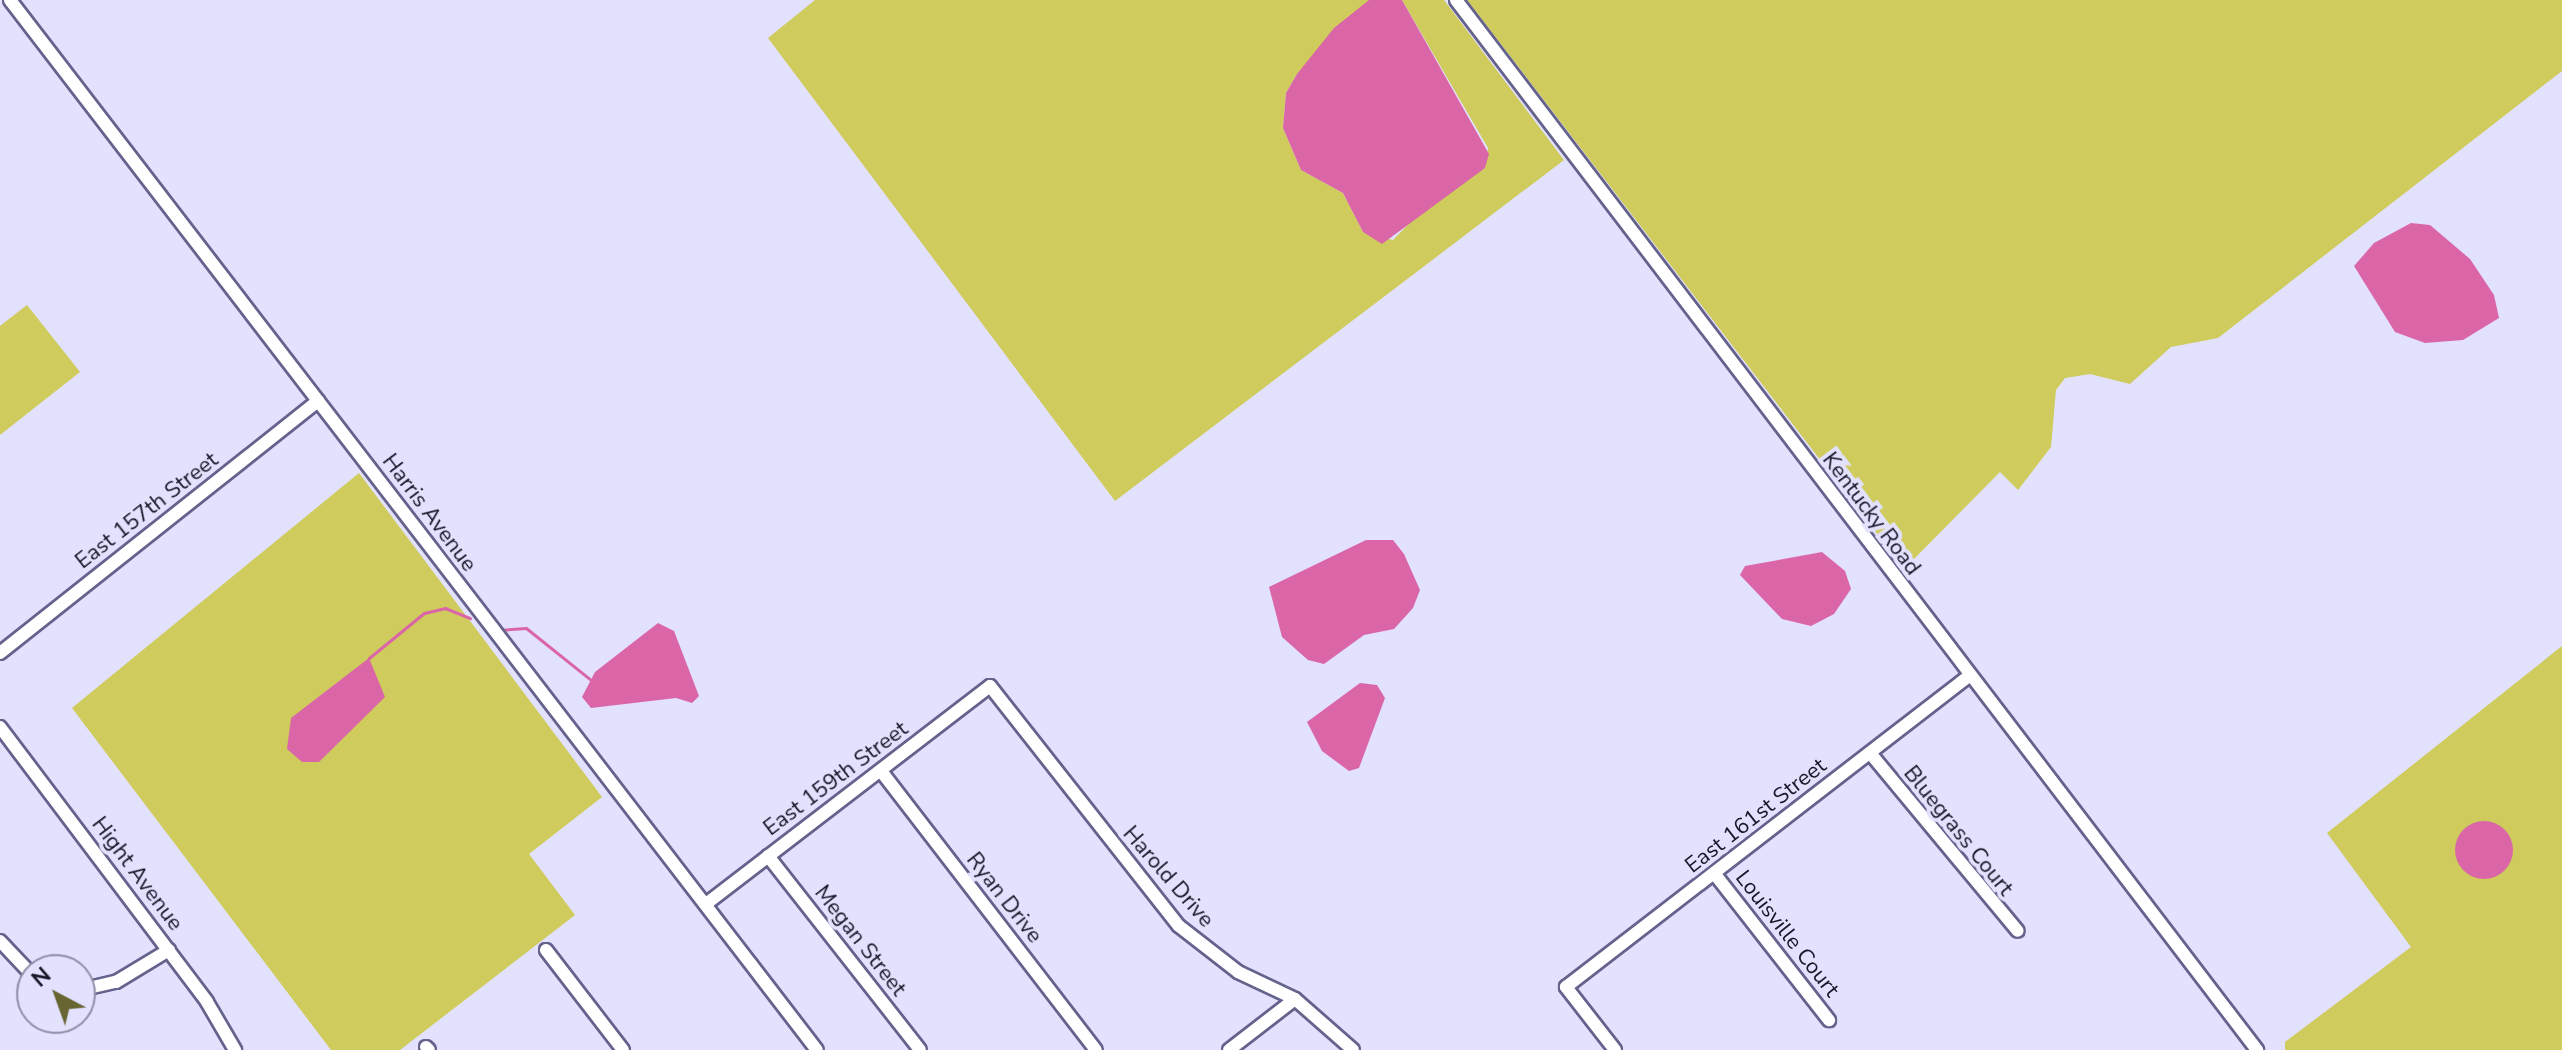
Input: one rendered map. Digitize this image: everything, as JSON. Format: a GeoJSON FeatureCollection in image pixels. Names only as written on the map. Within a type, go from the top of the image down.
{"type":"FeatureCollection","features":[{"type":"Feature","properties":{"kind":"street","name":"Harris Avenue"},"geometry":{"type":"LineString","coordinates":[[10,0],[817,1050]]}},
{"type":"Feature","properties":{"kind":"street","name":"Kentucky Road"},"geometry":{"type":"LineString","coordinates":[[1456,0],[2257,1050]]}},
{"type":"Feature","properties":{"kind":"street","name":"East 157th Street"},"geometry":{"type":"LineString","coordinates":[[0,653],[318,401]]}},
{"type":"Feature","properties":{"kind":"street","name":"East 161st Street"},"geometry":{"type":"LineString","coordinates":[[1615,1050],[1566,987],[1969,676]]}},
{"type":"Feature","properties":{"kind":"street","name":"East 159th Street"},"geometry":{"type":"LineString","coordinates":[[706,904],[990,686]]}},
{"type":"Feature","properties":{"kind":"street","name":"Harold Drive"},"geometry":{"type":"LineString","coordinates":[[990,686],[1179,926],[1238,972],[1295,999],[1353,1050]]}},
{"type":"Feature","properties":{"kind":"street","name":"Hight Avenue"},"geometry":{"type":"LineString","coordinates":[[0,727],[169,950],[235,1050]]}},
{"type":"Feature","properties":{"kind":"street","name":"Bluegrass Court"},"geometry":{"type":"LineString","coordinates":[[1870,753],[2018,931]]}},
{"type":"Feature","properties":{"kind":"street","name":"Ryan Drive"},"geometry":{"type":"LineString","coordinates":[[881,771],[1096,1050]]}},
{"type":"Feature","properties":{"kind":"street","name":"Megan Street"},"geometry":{"type":"LineString","coordinates":[[768,856],[920,1050]]}},
{"type":"Feature","properties":{"kind":"street","name":"Louisville Court"},"geometry":{"type":"LineString","coordinates":[[1714,873],[1829,1020]]}},
{"type":"Feature","properties":{"kind":"street"},"geometry":{"type":"LineString","coordinates":[[0,941],[16,958]]}},
{"type":"Feature","properties":{"kind":"street"},"geometry":{"type":"LineString","coordinates":[[96,986],[116,982],[169,950]]}},
{"type":"Feature","properties":{"kind":"street"},"geometry":{"type":"LineString","coordinates":[[546,950],[623,1050]]}},
{"type":"Feature","properties":{"kind":"street"},"geometry":{"type":"LineString","coordinates":[[1229,1050],[1295,999]]}},
{"type":"Feature","properties":{"kind":"shaded area"},"geometry":{"type":"Polygon","coordinates":[[[815,0],[1371,0],[1297,74],[1286,93],[1283,128],[1301,170],[1343,193],[1363,232],[1393,240],[1429,203],[1485,168],[1488,148],[1402,0],[1444,0],[1564,160],[1115,501],[768,38],[815,0]]]}},
{"type":"Feature","properties":{"kind":"shaded area"},"geometry":{"type":"Polygon","coordinates":[[[1369,0],[1402,0],[1489,154],[1485,168],[1382,244],[1363,232],[1343,193],[1301,170],[1283,128],[1286,93],[1297,74],[1334,28],[1369,0]]]}},
{"type":"Feature","properties":{"kind":"shaded area"},"geometry":{"type":"Polygon","coordinates":[[[1467,0],[2562,0],[2562,71],[2218,338],[2171,347],[2130,384],[2090,374],[2065,378],[2056,390],[2051,447],[2018,490],[2000,472],[1904,569],[1467,0]]]}},
{"type":"Feature","properties":{"kind":"shaded area"},"geometry":{"type":"Polygon","coordinates":[[[2411,223],[2430,225],[2470,259],[2494,295],[2499,318],[2463,340],[2425,343],[2395,332],[2354,266],[2374,243],[2411,223]]]}},
{"type":"Feature","properties":{"kind":"shaded area"},"geometry":{"type":"Polygon","coordinates":[[[27,305],[80,372],[0,435],[0,326],[27,305]]]}},
{"type":"Feature","properties":{"kind":"shaded area"},"geometry":{"type":"Polygon","coordinates":[[[359,473],[602,797],[529,854],[575,915],[400,1050],[331,1050],[72,708],[359,473]]]}},
{"type":"Feature","properties":{"kind":"shaded area"},"geometry":{"type":"Polygon","coordinates":[[[1366,540],[1393,540],[1404,554],[1420,590],[1413,608],[1394,629],[1364,635],[1324,664],[1308,660],[1282,637],[1269,587],[1366,540]]]}},
{"type":"Feature","properties":{"kind":"shaded area"},"geometry":{"type":"Polygon","coordinates":[[[1822,552],[1845,571],[1851,589],[1834,614],[1811,626],[1782,619],[1740,575],[1745,566],[1822,552]]]}},
{"type":"Feature","properties":{"kind":"shaded area"},"geometry":{"type":"Polygon","coordinates":[[[658,623],[674,631],[699,696],[692,703],[676,698],[591,708],[582,697],[595,672],[658,623]]]}},
{"type":"Feature","properties":{"kind":"shaded area"},"geometry":{"type":"Polygon","coordinates":[[[2562,646],[2562,1050],[2285,1050],[2285,1042],[2411,947],[2327,833],[2562,646]]]}},
{"type":"Feature","properties":{"kind":"shaded area"},"geometry":{"type":"Polygon","coordinates":[[[369,658],[385,697],[319,762],[302,762],[287,749],[291,718],[369,658]]]}},
{"type":"Feature","properties":{"kind":"shaded area"},"geometry":{"type":"Polygon","coordinates":[[[1360,683],[1377,685],[1385,698],[1359,768],[1349,771],[1322,751],[1307,722],[1360,683]]]}},
{"type":"Feature","properties":{"kind":"shaded area"},"geometry":{"type":"Polygon","coordinates":[[[2484,821],[2505,829],[2513,850],[2505,871],[2484,879],[2463,871],[2455,850],[2463,829],[2484,821]]]}},
{"type":"Feature","properties":{"kind":"waterway"},"geometry":{"type":"LineString","coordinates":[[369,658],[424,613],[445,608],[470,618]]}},
{"type":"Feature","properties":{"kind":"waterway"},"geometry":{"type":"LineString","coordinates":[[498,630],[526,628],[591,680]]}}]}
